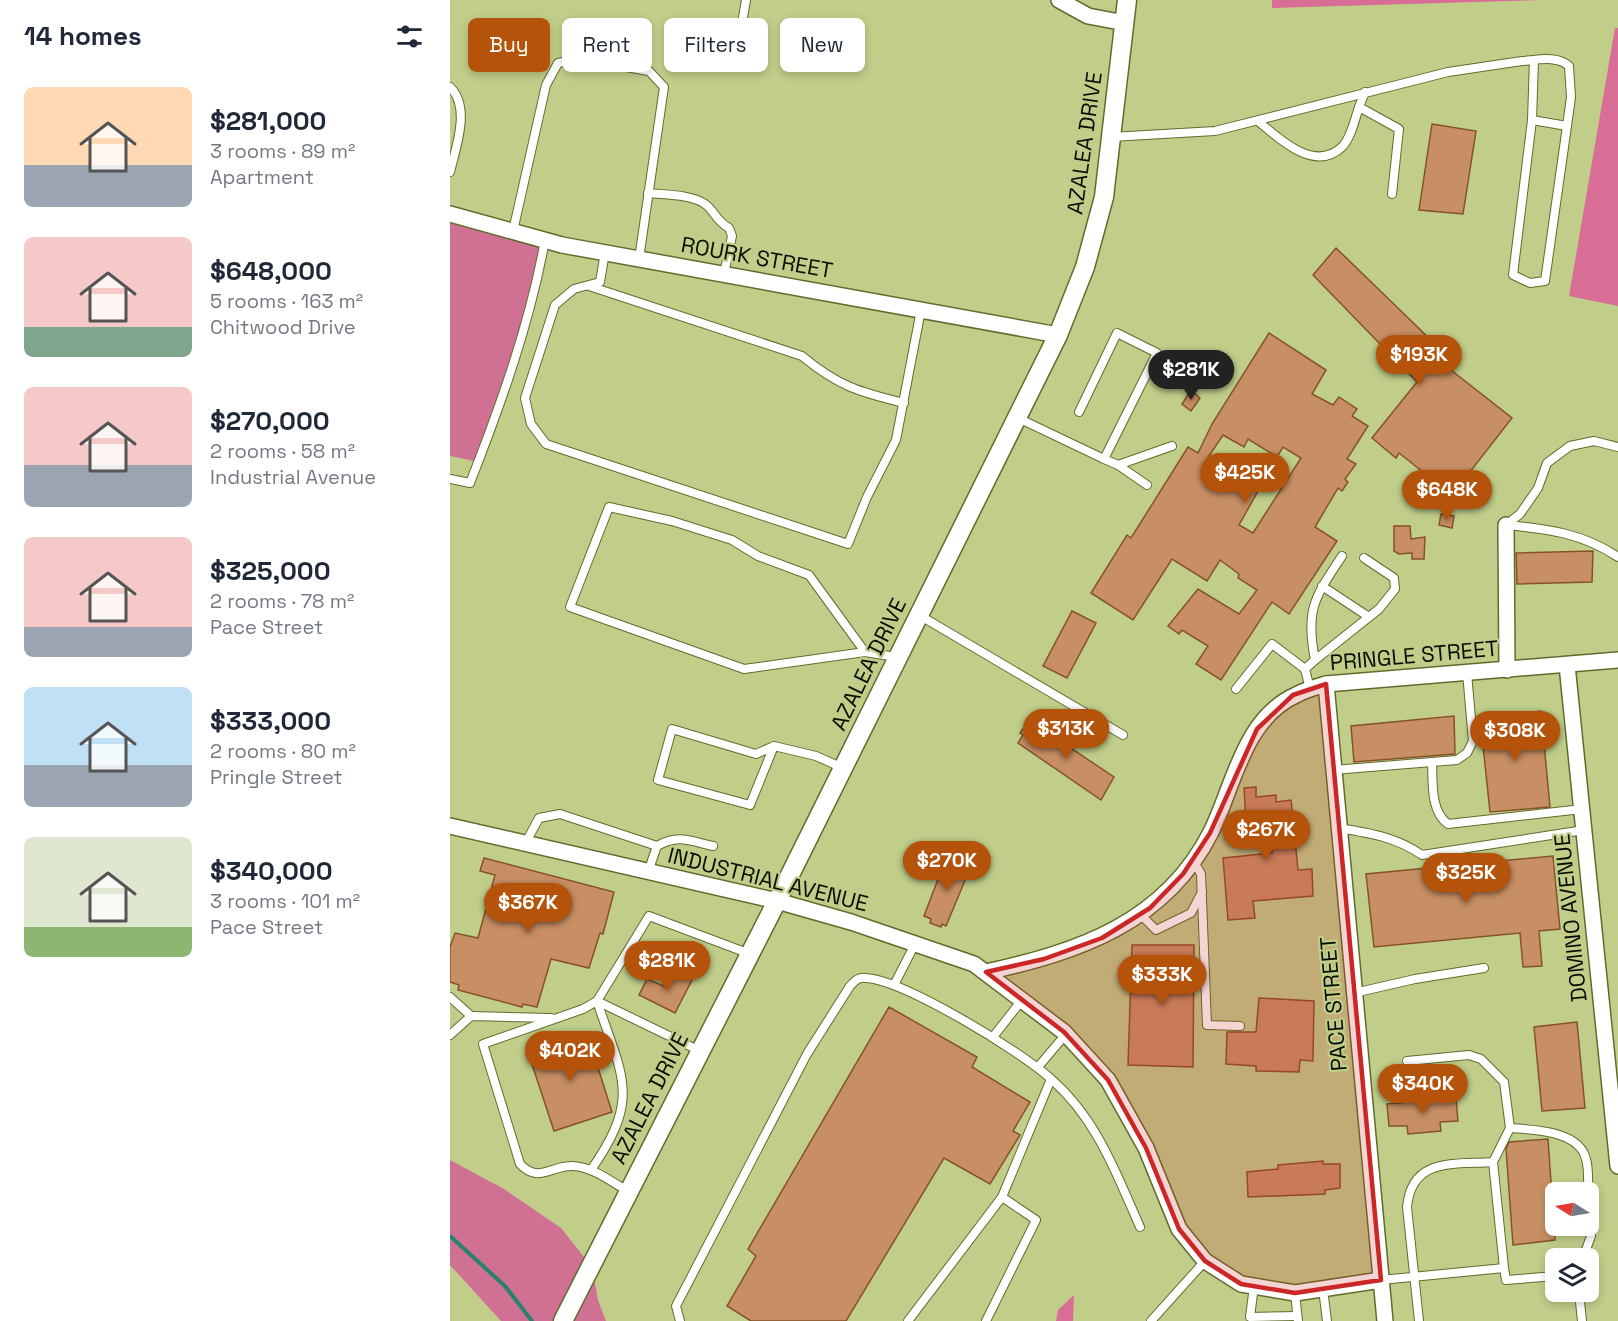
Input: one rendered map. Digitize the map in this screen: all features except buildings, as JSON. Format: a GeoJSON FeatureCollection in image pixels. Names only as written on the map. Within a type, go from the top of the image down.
{"type":"FeatureCollection","features":[{"type":"Feature","properties":{"kind":"street"},"geometry":{"type":"LineString","coordinates":[[1059,0],[1088,16],[1125,23]]}},
{"type":"Feature","properties":{"kind":"street","name":"AZALEA DRIVE"},"geometry":{"type":"LineString","coordinates":[[563,1321],[777,901],[1058,335],[1085,267],[1104,197],[1127,0]]}},
{"type":"Feature","properties":{"kind":"street","name":"ROURK STREET"},"geometry":{"type":"LineString","coordinates":[[450,214],[545,240],[639,259],[1058,335]]}},
{"type":"Feature","properties":{"kind":"street"},"geometry":{"type":"LineString","coordinates":[[1506,525],[1507,670]]}},
{"type":"Feature","properties":{"kind":"street","name":"PRINGLE STREET"},"geometry":{"type":"LineString","coordinates":[[986,972],[1044,960],[1102,938],[1150,908],[1183,874],[1210,833],[1242,756],[1257,729],[1293,695],[1326,684],[1618,660]]}},
{"type":"Feature","properties":{"kind":"street","name":"DOMINO AVENUE"},"geometry":{"type":"LineString","coordinates":[[1567,665],[1618,1166]]}},
{"type":"Feature","properties":{"kind":"street","name":"PACE STREET"},"geometry":{"type":"LineString","coordinates":[[1326,684],[1385,1321]]}},
{"type":"Feature","properties":{"kind":"street","name":"INDUSTRIAL AVENUE"},"geometry":{"type":"LineString","coordinates":[[451,828],[777,901],[974,964],[1066,1034],[1108,1080],[1146,1148],[1179,1228],[1205,1261],[1241,1284],[1295,1293],[1381,1280]]}},
{"type":"Feature","properties":{"kind":"lane"},"geometry":{"type":"LineString","coordinates":[[743,18],[746,0]]}},
{"type":"Feature","properties":{"kind":"lane"},"geometry":{"type":"LineString","coordinates":[[513,231],[546,84],[558,63],[580,59],[649,71],[664,87],[639,259]]}},
{"type":"Feature","properties":{"kind":"lane"},"geometry":{"type":"LineString","coordinates":[[1111,137],[1215,131],[1259,122],[1365,92],[1448,72],[1533,60],[1556,60],[1569,66],[1571,97],[1545,281],[1530,283],[1513,275],[1532,120],[1533,60]]}},
{"type":"Feature","properties":{"kind":"lane"},"geometry":{"type":"LineString","coordinates":[[450,87],[457,93],[461,110],[450,172]]}},
{"type":"Feature","properties":{"kind":"lane"},"geometry":{"type":"LineString","coordinates":[[1259,122],[1299,151],[1308,155],[1327,155],[1343,146],[1365,92]]}},
{"type":"Feature","properties":{"kind":"lane"},"geometry":{"type":"LineString","coordinates":[[1359,107],[1400,129],[1392,194]]}},
{"type":"Feature","properties":{"kind":"lane"},"geometry":{"type":"LineString","coordinates":[[1532,120],[1568,126]]}},
{"type":"Feature","properties":{"kind":"lane"},"geometry":{"type":"LineString","coordinates":[[648,193],[681,197],[705,204],[717,222],[729,228],[732,236],[724,274]]}},
{"type":"Feature","properties":{"kind":"lane"},"geometry":{"type":"LineString","coordinates":[[450,479],[470,483],[483,452],[537,284],[545,240]]}},
{"type":"Feature","properties":{"kind":"lane"},"geometry":{"type":"LineString","coordinates":[[605,252],[600,282],[574,289],[555,305],[525,398],[531,424],[546,444],[848,544],[867,496],[896,440],[921,310]]}},
{"type":"Feature","properties":{"kind":"lane"},"geometry":{"type":"LineString","coordinates":[[587,286],[802,356],[828,378],[863,393],[904,403]]}},
{"type":"Feature","properties":{"kind":"lane"},"geometry":{"type":"LineString","coordinates":[[1079,411],[1118,333],[1156,352],[1104,459]]}},
{"type":"Feature","properties":{"kind":"lane"},"geometry":{"type":"LineString","coordinates":[[1017,417],[1118,465],[1147,485]]}},
{"type":"Feature","properties":{"kind":"lane"},"geometry":{"type":"LineString","coordinates":[[1506,525],[1520,514],[1538,488],[1547,463],[1570,446],[1594,441],[1618,447]]}},
{"type":"Feature","properties":{"kind":"lane"},"geometry":{"type":"LineString","coordinates":[[1118,465],[1172,446]]}},
{"type":"Feature","properties":{"kind":"lane"},"geometry":{"type":"LineString","coordinates":[[866,652],[809,574],[758,556],[732,540],[672,520],[609,507],[570,607],[744,669],[866,652],[898,657]]}},
{"type":"Feature","properties":{"kind":"lane"},"geometry":{"type":"LineString","coordinates":[[1506,525],[1571,533],[1597,543],[1618,557]]}},
{"type":"Feature","properties":{"kind":"lane"},"geometry":{"type":"LineString","coordinates":[[1315,660],[1311,613],[1322,586],[1342,556]]}},
{"type":"Feature","properties":{"kind":"lane"},"geometry":{"type":"LineString","coordinates":[[1305,669],[1369,617],[1395,589],[1394,578],[1364,558]]}},
{"type":"Feature","properties":{"kind":"lane"},"geometry":{"type":"LineString","coordinates":[[1322,586],[1369,617]]}},
{"type":"Feature","properties":{"kind":"lane"},"geometry":{"type":"LineString","coordinates":[[919,615],[1124,735]]}},
{"type":"Feature","properties":{"kind":"lane"},"geometry":{"type":"LineString","coordinates":[[1236,689],[1272,644],[1305,669],[1310,689]]}},
{"type":"Feature","properties":{"kind":"lane"},"geometry":{"type":"LineString","coordinates":[[1334,770],[1457,759],[1467,753],[1473,741],[1467,673]]}},
{"type":"Feature","properties":{"kind":"lane"},"geometry":{"type":"LineString","coordinates":[[774,746],[750,805],[658,780],[672,729],[756,754],[774,746],[816,756],[843,768]]}},
{"type":"Feature","properties":{"kind":"lane"},"geometry":{"type":"LineString","coordinates":[[1432,762],[1435,806],[1442,819],[1448,824],[1582,809]]}},
{"type":"Feature","properties":{"kind":"lane"},"geometry":{"type":"LineString","coordinates":[[525,844],[539,818],[560,814],[657,846],[678,837],[713,846]]}},
{"type":"Feature","properties":{"kind":"lane"},"geometry":{"type":"LineString","coordinates":[[1339,828],[1386,836],[1422,855],[1584,830]]}},
{"type":"Feature","properties":{"kind":"lane"},"geometry":{"type":"LineString","coordinates":[[648,872],[657,846]]}},
{"type":"Feature","properties":{"kind":"lane"},"geometry":{"type":"LineString","coordinates":[[1192,859],[1202,874],[1207,1025],[1240,1026]]}},
{"type":"Feature","properties":{"kind":"lane"},"geometry":{"type":"LineString","coordinates":[[1140,914],[1156,930],[1191,913],[1203,891]]}},
{"type":"Feature","properties":{"kind":"lane"},"geometry":{"type":"LineString","coordinates":[[629,1192],[591,1170],[572,1166],[536,1174],[528,1172],[520,1164],[483,1044],[583,1009],[597,1001],[649,916],[750,954]]}},
{"type":"Feature","properties":{"kind":"lane"},"geometry":{"type":"LineString","coordinates":[[894,985],[915,944]]}},
{"type":"Feature","properties":{"kind":"lane"},"geometry":{"type":"LineString","coordinates":[[1354,993],[1415,978],[1484,968]]}},
{"type":"Feature","properties":{"kind":"lane"},"geometry":{"type":"LineString","coordinates":[[680,1321],[676,1306],[807,1054],[857,978],[894,985],[993,1037],[1038,1067],[1072,1096],[1094,1126],[1140,1227]]}},
{"type":"Feature","properties":{"kind":"lane"},"geometry":{"type":"LineString","coordinates":[[450,997],[471,1016],[555,1018]]}},
{"type":"Feature","properties":{"kind":"lane"},"geometry":{"type":"LineString","coordinates":[[993,1037],[1022,999]]}},
{"type":"Feature","properties":{"kind":"lane"},"geometry":{"type":"LineString","coordinates":[[597,1001],[700,1051]]}},
{"type":"Feature","properties":{"kind":"lane"},"geometry":{"type":"LineString","coordinates":[[591,1170],[614,1135],[625,1095],[622,1077],[597,1001]]}},
{"type":"Feature","properties":{"kind":"lane"},"geometry":{"type":"LineString","coordinates":[[450,1035],[471,1016]]}},
{"type":"Feature","properties":{"kind":"lane"},"geometry":{"type":"LineString","coordinates":[[1038,1067],[1066,1034]]}},
{"type":"Feature","properties":{"kind":"lane"},"geometry":{"type":"LineString","coordinates":[[1407,1061],[1469,1055],[1481,1059],[1504,1082],[1510,1128],[1493,1162],[1506,1280],[1545,1277]]}},
{"type":"Feature","properties":{"kind":"lane"},"geometry":{"type":"LineString","coordinates":[[909,1321],[1002,1197],[1051,1079]]}},
{"type":"Feature","properties":{"kind":"lane"},"geometry":{"type":"LineString","coordinates":[[1510,1128],[1556,1132],[1577,1146],[1586,1157],[1587,1182]]}},
{"type":"Feature","properties":{"kind":"lane"},"geometry":{"type":"LineString","coordinates":[[1419,1321],[1407,1207],[1408,1193],[1414,1179],[1423,1171],[1445,1165],[1493,1162]]}},
{"type":"Feature","properties":{"kind":"lane"},"geometry":{"type":"LineString","coordinates":[[986,1321],[1036,1220],[1002,1197]]}},
{"type":"Feature","properties":{"kind":"lane"},"geometry":{"type":"LineString","coordinates":[[1151,1321],[1205,1261]]}},
{"type":"Feature","properties":{"kind":"lane"},"geometry":{"type":"LineString","coordinates":[[1381,1280],[1504,1268]]}},
{"type":"Feature","properties":{"kind":"lane"},"geometry":{"type":"LineString","coordinates":[[1254,1286],[1250,1317],[1298,1318],[1295,1293]]}},
{"type":"Feature","properties":{"kind":"lane"},"geometry":{"type":"LineString","coordinates":[[1323,1289],[1327,1321]]}},
{"type":"Feature","properties":{"kind":"lane"},"geometry":{"type":"LineString","coordinates":[[1580,1302],[1582,1321]]}},
{"type":"Feature","properties":{"kind":"highlighted area"},"geometry":{"type":"Polygon","coordinates":[[[1326,684],[1381,1280],[1295,1293],[1241,1284],[1205,1261],[1179,1229],[1146,1148],[1108,1080],[1064,1032],[986,972],[1044,959],[1102,938],[1150,908],[1183,874],[1210,833],[1257,729],[1293,695],[1326,684]]]}},
{"type":"Feature","properties":{"kind":"shaded area"},"geometry":{"type":"Polygon","coordinates":[[[1272,0],[1541,0],[1272,8],[1272,0]]]}},
{"type":"Feature","properties":{"kind":"shaded area"},"geometry":{"type":"Polygon","coordinates":[[[1615,28],[1618,28],[1618,306],[1569,296],[1615,28]]]}},
{"type":"Feature","properties":{"kind":"shaded area"},"geometry":{"type":"Polygon","coordinates":[[[450,214],[545,240],[537,284],[479,462],[450,456],[450,214]]]}},
{"type":"Feature","properties":{"kind":"shaded area"},"geometry":{"type":"Polygon","coordinates":[[[450,1160],[504,1189],[561,1228],[592,1267],[598,1300],[606,1321],[501,1321],[450,1265],[450,1160]]]}},
{"type":"Feature","properties":{"kind":"shaded area"},"geometry":{"type":"Polygon","coordinates":[[[1074,1295],[1073,1321],[1056,1321],[1058,1310],[1074,1295]]]}},
{"type":"Feature","properties":{"kind":"waterway"},"geometry":{"type":"LineString","coordinates":[[450,1236],[505,1286],[532,1321]]}}]}
